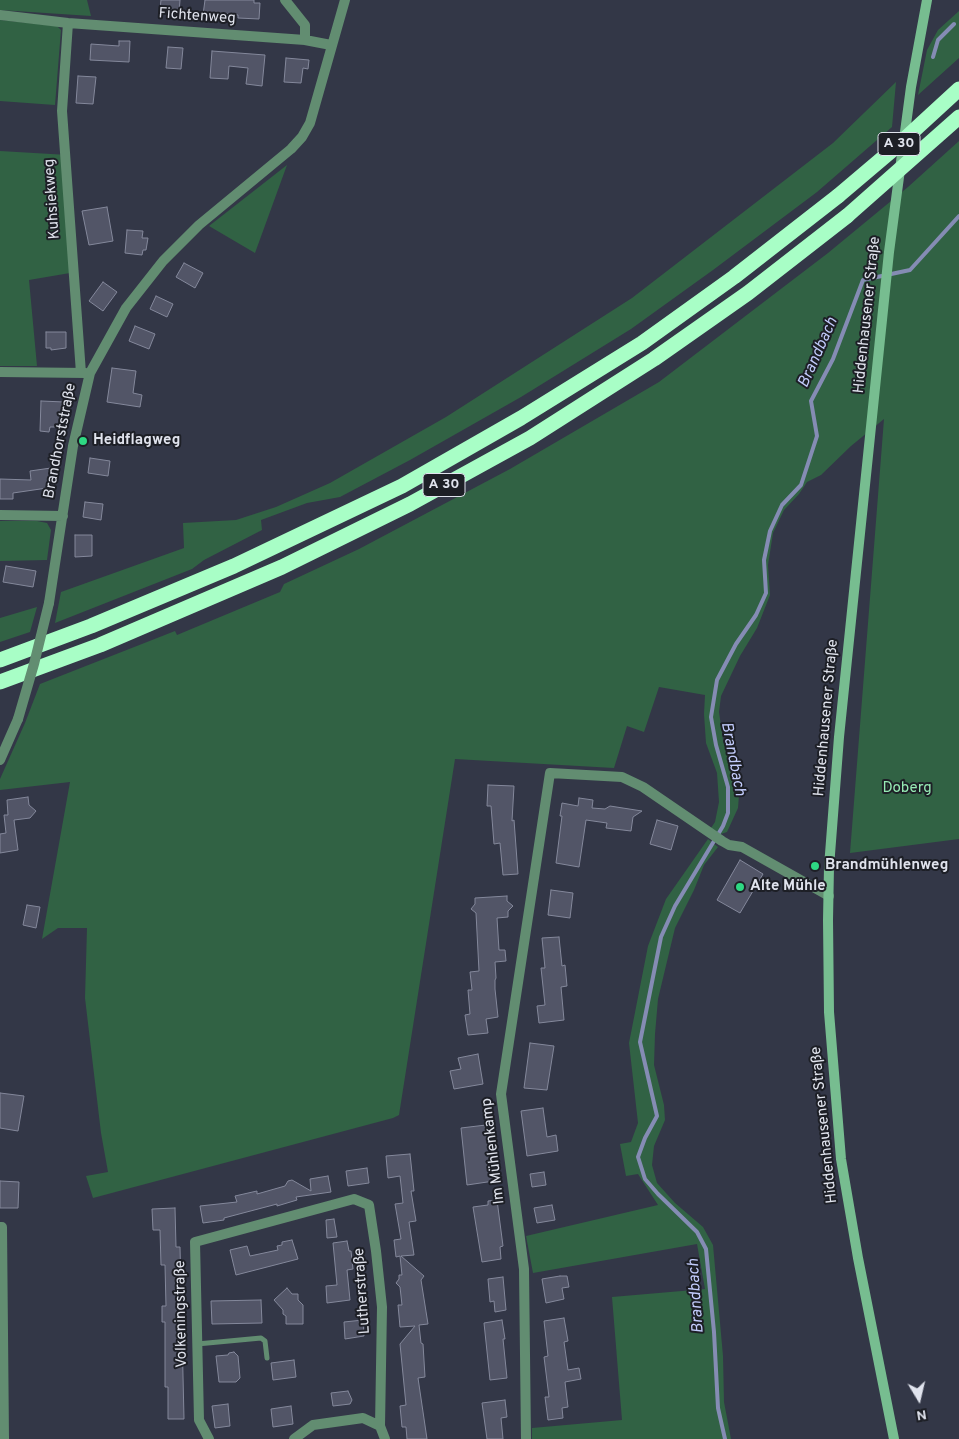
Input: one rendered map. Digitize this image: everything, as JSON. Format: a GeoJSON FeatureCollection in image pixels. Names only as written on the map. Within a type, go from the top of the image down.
{"type":"FeatureCollection","features":[{"type":"Feature","properties":{"kind":"highway","name":"A 30"},"geometry":{"type":"LineString","coordinates":[[0,660],[91,626],[234,566],[402,486],[521,418],[642,343],[734,277],[838,196],[897,146],[959,89]]}},
{"type":"Feature","properties":{"kind":"highway","name":"A 30"},"geometry":{"type":"LineString","coordinates":[[0,682],[100,645],[282,567],[410,504],[530,438],[654,359],[748,293],[847,216],[959,117]]}},
{"type":"Feature","properties":{"kind":"street"},"geometry":{"type":"LineString","coordinates":[[285,0],[305,25],[305,40]]}},
{"type":"Feature","properties":{"kind":"street","name":"Brandhorststraße"},"geometry":{"type":"LineString","coordinates":[[0,760],[18,719],[49,603],[85,373],[126,308],[163,261],[199,225],[291,149],[302,137],[310,123],[345,0]]}},
{"type":"Feature","properties":{"kind":"street","name":"Hiddenhausener Straße"},"geometry":{"type":"LineString","coordinates":[[894,1439],[858,1258],[841,1158],[829,1012],[829,896],[839,737],[889,252],[911,87],[927,0]]}},
{"type":"Feature","properties":{"kind":"street","name":"Fichtenweg"},"geometry":{"type":"LineString","coordinates":[[0,16],[305,40],[331,45]]}},
{"type":"Feature","properties":{"kind":"street","name":"Kuhsiekweg"},"geometry":{"type":"LineString","coordinates":[[68,22],[62,111],[85,373]]}},
{"type":"Feature","properties":{"kind":"street"},"geometry":{"type":"LineString","coordinates":[[0,372],[85,373]]}},
{"type":"Feature","properties":{"kind":"street"},"geometry":{"type":"LineString","coordinates":[[0,515],[63,516]]}},
{"type":"Feature","properties":{"kind":"street","name":"Im Mühlenkamp"},"geometry":{"type":"LineString","coordinates":[[526,1439],[524,1269],[501,1094],[550,773],[622,777],[643,787],[722,841],[729,845],[742,847],[829,896]]}},
{"type":"Feature","properties":{"kind":"street","name":"Lutherstraße"},"geometry":{"type":"LineString","coordinates":[[307,1212],[354,1199],[369,1205],[382,1307],[380,1426],[385,1439]]}},
{"type":"Feature","properties":{"kind":"street","name":"Volkeningstraße"},"geometry":{"type":"LineString","coordinates":[[209,1439],[199,1420],[195,1242],[307,1212]]}},
{"type":"Feature","properties":{"kind":"street"},"geometry":{"type":"LineString","coordinates":[[1,1227],[2,1435]]}},
{"type":"Feature","properties":{"kind":"street"},"geometry":{"type":"LineString","coordinates":[[294,1439],[313,1424],[363,1418],[380,1426]]}},
{"type":"Feature","properties":{"kind":"lane"},"geometry":{"type":"LineString","coordinates":[[197,1344],[261,1338],[265,1340],[266,1358]]}},
{"type":"Feature","properties":{"kind":"green space"},"geometry":{"type":"Polygon","coordinates":[[[0,0],[87,0],[91,16],[0,10],[0,0]]]}},
{"type":"Feature","properties":{"kind":"green space"},"geometry":{"type":"Polygon","coordinates":[[[959,11],[959,58],[918,95],[927,50],[938,30],[959,11]]]}},
{"type":"Feature","properties":{"kind":"green space"},"geometry":{"type":"Polygon","coordinates":[[[0,20],[57,26],[61,30],[55,105],[0,101],[0,20]]]}},
{"type":"Feature","properties":{"kind":"green space"},"geometry":{"type":"Polygon","coordinates":[[[896,82],[892,127],[817,192],[631,329],[521,397],[340,497],[307,503],[261,520],[262,530],[204,560],[192,569],[55,623],[61,592],[184,548],[183,523],[236,520],[276,507],[330,483],[446,417],[632,298],[833,143],[896,82]]]}},
{"type":"Feature","properties":{"kind":"green space","name":"Doberg"},"geometry":{"type":"Polygon","coordinates":[[[959,141],[959,839],[850,853],[884,419],[851,446],[821,475],[807,482],[784,510],[773,533],[768,565],[770,595],[757,628],[740,656],[721,696],[719,712],[723,740],[739,795],[738,808],[727,832],[721,834],[711,828],[715,822],[719,802],[717,773],[706,743],[705,695],[659,687],[644,732],[627,726],[614,768],[455,759],[399,1115],[93,1198],[86,1176],[108,1172],[101,1133],[85,998],[87,928],[58,928],[42,939],[70,782],[0,790],[0,779],[40,684],[175,631],[177,635],[280,592],[284,584],[359,549],[510,469],[659,382],[828,253],[908,187],[959,141]]]}},
{"type":"Feature","properties":{"kind":"green space"},"geometry":{"type":"Polygon","coordinates":[[[0,151],[68,155],[70,273],[29,280],[37,366],[0,366],[0,151]]]}},
{"type":"Feature","properties":{"kind":"green space"},"geometry":{"type":"Polygon","coordinates":[[[287,165],[255,253],[209,226],[287,165]]]}},
{"type":"Feature","properties":{"kind":"green space"},"geometry":{"type":"Polygon","coordinates":[[[0,521],[37,521],[47,523],[51,530],[47,560],[0,561],[0,521]]]}},
{"type":"Feature","properties":{"kind":"green space"},"geometry":{"type":"Polygon","coordinates":[[[37,607],[30,632],[0,642],[0,618],[37,607]]]}},
{"type":"Feature","properties":{"kind":"green space"},"geometry":{"type":"Polygon","coordinates":[[[708,839],[718,847],[704,865],[675,928],[658,999],[654,1065],[664,1105],[665,1120],[654,1146],[652,1165],[657,1183],[675,1203],[703,1227],[713,1245],[723,1356],[724,1402],[731,1439],[532,1439],[532,1428],[622,1420],[612,1297],[705,1289],[697,1244],[533,1273],[526,1236],[658,1205],[638,1174],[626,1176],[620,1144],[631,1142],[638,1123],[629,1043],[648,946],[666,899],[708,839]]]}},
{"type":"Feature","properties":{"kind":"building"},"geometry":{"type":"Polygon","coordinates":[[[161,0],[180,0],[179,13],[163,12],[160,9],[161,0]]]}},
{"type":"Feature","properties":{"kind":"building"},"geometry":{"type":"Polygon","coordinates":[[[205,0],[254,0],[254,3],[260,3],[259,19],[238,18],[238,15],[218,13],[218,16],[203,15],[205,0]]]}},
{"type":"Feature","properties":{"kind":"building"},"geometry":{"type":"Polygon","coordinates":[[[119,41],[130,41],[129,62],[90,60],[91,44],[119,46],[119,41]]]}},
{"type":"Feature","properties":{"kind":"building"},"geometry":{"type":"Polygon","coordinates":[[[168,47],[183,48],[181,69],[166,68],[168,47]]]}},
{"type":"Feature","properties":{"kind":"building"},"geometry":{"type":"Polygon","coordinates":[[[212,51],[265,55],[262,86],[246,84],[248,68],[229,66],[228,79],[210,78],[212,51]]]}},
{"type":"Feature","properties":{"kind":"building"},"geometry":{"type":"Polygon","coordinates":[[[286,58],[309,60],[308,69],[303,68],[301,83],[284,82],[286,58]]]}},
{"type":"Feature","properties":{"kind":"building"},"geometry":{"type":"Polygon","coordinates":[[[78,76],[96,77],[93,104],[76,103],[78,76]]]}},
{"type":"Feature","properties":{"kind":"building"},"geometry":{"type":"Polygon","coordinates":[[[107,207],[113,241],[89,245],[82,211],[107,207]]]}},
{"type":"Feature","properties":{"kind":"building"},"geometry":{"type":"Polygon","coordinates":[[[127,230],[143,231],[142,238],[148,238],[146,250],[143,250],[142,255],[125,253],[127,230]]]}},
{"type":"Feature","properties":{"kind":"building"},"geometry":{"type":"Polygon","coordinates":[[[184,263],[203,273],[195,288],[176,277],[184,263]]]}},
{"type":"Feature","properties":{"kind":"building"},"geometry":{"type":"Polygon","coordinates":[[[103,282],[117,292],[103,311],[89,301],[103,282]]]}},
{"type":"Feature","properties":{"kind":"building"},"geometry":{"type":"Polygon","coordinates":[[[156,296],[173,304],[167,317],[150,309],[156,296]]]}},
{"type":"Feature","properties":{"kind":"building"},"geometry":{"type":"Polygon","coordinates":[[[135,326],[155,334],[149,349],[129,341],[135,326]]]}},
{"type":"Feature","properties":{"kind":"building"},"geometry":{"type":"Polygon","coordinates":[[[46,332],[66,332],[66,348],[51,350],[51,348],[46,348],[46,332]]]}},
{"type":"Feature","properties":{"kind":"building"},"geometry":{"type":"Polygon","coordinates":[[[112,368],[136,371],[133,393],[142,395],[140,407],[107,402],[112,368]]]}},
{"type":"Feature","properties":{"kind":"building"},"geometry":{"type":"Polygon","coordinates":[[[41,401],[64,402],[63,424],[59,424],[59,427],[50,427],[49,432],[40,431],[41,401]]]}},
{"type":"Feature","properties":{"kind":"building"},"geometry":{"type":"Polygon","coordinates":[[[90,458],[110,461],[108,476],[88,473],[90,458]]]}},
{"type":"Feature","properties":{"kind":"building"},"geometry":{"type":"Polygon","coordinates":[[[51,468],[54,487],[13,493],[13,499],[0,499],[0,479],[31,480],[30,471],[51,468]]]}},
{"type":"Feature","properties":{"kind":"building"},"geometry":{"type":"Polygon","coordinates":[[[85,502],[103,504],[101,520],[83,517],[85,502]]]}},
{"type":"Feature","properties":{"kind":"building"},"geometry":{"type":"Polygon","coordinates":[[[75,535],[92,535],[92,556],[75,557],[75,535]]]}},
{"type":"Feature","properties":{"kind":"building"},"geometry":{"type":"Polygon","coordinates":[[[6,566],[36,571],[33,587],[3,582],[6,566]]]}},
{"type":"Feature","properties":{"kind":"building"},"geometry":{"type":"Polygon","coordinates":[[[488,785],[514,786],[512,821],[514,820],[518,874],[503,875],[500,843],[494,844],[491,806],[487,806],[488,785]]]}},
{"type":"Feature","properties":{"kind":"building"},"geometry":{"type":"Polygon","coordinates":[[[28,797],[29,805],[36,811],[30,818],[14,820],[18,850],[0,853],[0,834],[6,833],[4,815],[8,815],[7,800],[28,797]]]}},
{"type":"Feature","properties":{"kind":"building"},"geometry":{"type":"Polygon","coordinates":[[[579,798],[593,800],[592,808],[605,809],[610,806],[642,811],[633,817],[631,831],[606,828],[607,823],[586,820],[579,867],[556,863],[562,803],[578,806],[579,798]]]}},
{"type":"Feature","properties":{"kind":"building"},"geometry":{"type":"Polygon","coordinates":[[[657,820],[678,826],[671,850],[650,844],[657,820]]]}},
{"type":"Feature","properties":{"kind":"building","name":"Alte Mühle"},"geometry":{"type":"Polygon","coordinates":[[[740,860],[763,874],[740,913],[717,900],[740,860]]]}},
{"type":"Feature","properties":{"kind":"building"},"geometry":{"type":"Polygon","coordinates":[[[551,890],[573,893],[570,918],[548,915],[551,890]]]}},
{"type":"Feature","properties":{"kind":"building"},"geometry":{"type":"Polygon","coordinates":[[[507,896],[507,901],[513,906],[508,911],[508,917],[497,918],[499,950],[505,950],[506,961],[495,962],[498,1017],[486,1019],[488,1033],[468,1035],[465,1015],[470,1014],[468,990],[472,990],[470,972],[479,971],[476,913],[471,909],[475,904],[475,898],[507,896]]]}},
{"type":"Feature","properties":{"kind":"building"},"geometry":{"type":"Polygon","coordinates":[[[27,905],[40,907],[36,928],[23,925],[27,905]]]}},
{"type":"Feature","properties":{"kind":"building"},"geometry":{"type":"Polygon","coordinates":[[[559,937],[562,966],[565,965],[567,986],[561,987],[564,1020],[539,1023],[537,1006],[545,1005],[541,968],[545,968],[542,938],[559,937]]]}},
{"type":"Feature","properties":{"kind":"building"},"geometry":{"type":"Polygon","coordinates":[[[530,1043],[554,1046],[547,1090],[524,1088],[530,1043]]]}},
{"type":"Feature","properties":{"kind":"building"},"geometry":{"type":"Polygon","coordinates":[[[478,1054],[483,1084],[454,1089],[450,1071],[461,1069],[458,1058],[478,1054]]]}},
{"type":"Feature","properties":{"kind":"building"},"geometry":{"type":"Polygon","coordinates":[[[0,1093],[24,1096],[18,1131],[0,1128],[0,1093]]]}},
{"type":"Feature","properties":{"kind":"building"},"geometry":{"type":"Polygon","coordinates":[[[543,1108],[547,1137],[556,1135],[558,1151],[527,1156],[521,1111],[543,1108]]]}},
{"type":"Feature","properties":{"kind":"building"},"geometry":{"type":"Polygon","coordinates":[[[486,1125],[494,1181],[467,1185],[461,1128],[486,1125]]]}},
{"type":"Feature","properties":{"kind":"building"},"geometry":{"type":"Polygon","coordinates":[[[410,1154],[414,1191],[411,1191],[416,1221],[409,1222],[414,1255],[401,1256],[424,1276],[421,1280],[428,1324],[419,1325],[421,1343],[423,1344],[425,1377],[418,1378],[427,1439],[407,1439],[406,1427],[402,1427],[400,1406],[406,1405],[400,1344],[415,1326],[400,1327],[398,1305],[402,1305],[400,1287],[396,1283],[399,1275],[402,1275],[400,1256],[396,1257],[394,1240],[401,1239],[395,1204],[403,1203],[400,1176],[388,1178],[386,1156],[410,1154]]]}},
{"type":"Feature","properties":{"kind":"building"},"geometry":{"type":"Polygon","coordinates":[[[367,1168],[369,1183],[348,1186],[346,1171],[367,1168]]]}},
{"type":"Feature","properties":{"kind":"building"},"geometry":{"type":"Polygon","coordinates":[[[544,1172],[546,1185],[532,1187],[530,1174],[544,1172]]]}},
{"type":"Feature","properties":{"kind":"building"},"geometry":{"type":"Polygon","coordinates":[[[328,1176],[331,1192],[296,1197],[297,1200],[277,1206],[277,1204],[224,1218],[224,1220],[203,1223],[200,1206],[237,1202],[235,1196],[257,1191],[257,1194],[285,1186],[288,1181],[292,1180],[311,1191],[310,1179],[328,1176]]]}},
{"type":"Feature","properties":{"kind":"building"},"geometry":{"type":"Polygon","coordinates":[[[0,1181],[19,1182],[18,1208],[0,1208],[0,1181]]]}},
{"type":"Feature","properties":{"kind":"building"},"geometry":{"type":"Polygon","coordinates":[[[497,1200],[503,1246],[500,1247],[501,1259],[482,1262],[473,1207],[488,1205],[488,1201],[497,1200]]]}},
{"type":"Feature","properties":{"kind":"building"},"geometry":{"type":"Polygon","coordinates":[[[552,1205],[555,1220],[537,1223],[534,1208],[552,1205]]]}},
{"type":"Feature","properties":{"kind":"building"},"geometry":{"type":"Polygon","coordinates":[[[175,1208],[176,1247],[180,1247],[184,1419],[168,1419],[168,1387],[165,1387],[165,1322],[162,1322],[162,1306],[166,1306],[165,1265],[161,1265],[160,1230],[153,1230],[152,1209],[175,1208]]]}},
{"type":"Feature","properties":{"kind":"building"},"geometry":{"type":"Polygon","coordinates":[[[334,1219],[337,1237],[327,1238],[326,1220],[334,1219]]]}},
{"type":"Feature","properties":{"kind":"building"},"geometry":{"type":"Polygon","coordinates":[[[292,1240],[298,1259],[236,1275],[230,1250],[247,1246],[250,1256],[278,1250],[277,1246],[282,1245],[282,1242],[292,1240]]]}},
{"type":"Feature","properties":{"kind":"building"},"geometry":{"type":"Polygon","coordinates":[[[347,1241],[349,1251],[351,1251],[353,1269],[347,1270],[350,1300],[327,1303],[326,1286],[337,1285],[333,1243],[347,1241]]]}},
{"type":"Feature","properties":{"kind":"building"},"geometry":{"type":"Polygon","coordinates":[[[567,1276],[569,1287],[562,1288],[564,1299],[546,1303],[542,1279],[567,1276]]]}},
{"type":"Feature","properties":{"kind":"building"},"geometry":{"type":"Polygon","coordinates":[[[503,1277],[506,1310],[495,1312],[494,1301],[490,1302],[488,1279],[503,1277]]]}},
{"type":"Feature","properties":{"kind":"building"},"geometry":{"type":"Polygon","coordinates":[[[287,1288],[292,1294],[298,1294],[298,1300],[303,1305],[303,1324],[286,1324],[286,1316],[283,1314],[283,1310],[274,1300],[287,1288]]]}},
{"type":"Feature","properties":{"kind":"building"},"geometry":{"type":"Polygon","coordinates":[[[261,1300],[262,1323],[212,1324],[211,1301],[261,1300]]]}},
{"type":"Feature","properties":{"kind":"building"},"geometry":{"type":"Polygon","coordinates":[[[564,1318],[568,1341],[564,1342],[568,1370],[579,1368],[581,1379],[565,1382],[568,1407],[562,1408],[563,1418],[548,1420],[545,1397],[549,1397],[544,1357],[548,1356],[544,1321],[564,1318]]]}},
{"type":"Feature","properties":{"kind":"building"},"geometry":{"type":"Polygon","coordinates":[[[363,1320],[364,1336],[345,1339],[344,1322],[363,1320]]]}},
{"type":"Feature","properties":{"kind":"building"},"geometry":{"type":"Polygon","coordinates":[[[502,1320],[507,1378],[490,1380],[484,1323],[502,1320]]]}},
{"type":"Feature","properties":{"kind":"building"},"geometry":{"type":"Polygon","coordinates":[[[234,1352],[238,1356],[240,1378],[236,1382],[219,1382],[216,1356],[228,1355],[234,1352]]]}},
{"type":"Feature","properties":{"kind":"building"},"geometry":{"type":"Polygon","coordinates":[[[294,1360],[296,1377],[273,1380],[271,1363],[294,1360]]]}},
{"type":"Feature","properties":{"kind":"building"},"geometry":{"type":"Polygon","coordinates":[[[348,1391],[352,1400],[350,1404],[333,1406],[331,1393],[348,1391]]]}},
{"type":"Feature","properties":{"kind":"building"},"geometry":{"type":"Polygon","coordinates":[[[505,1400],[507,1417],[501,1418],[503,1439],[487,1439],[482,1403],[505,1400]]]}},
{"type":"Feature","properties":{"kind":"building"},"geometry":{"type":"Polygon","coordinates":[[[228,1404],[230,1426],[215,1428],[212,1406],[228,1404]]]}},
{"type":"Feature","properties":{"kind":"building"},"geometry":{"type":"Polygon","coordinates":[[[291,1406],[293,1424],[273,1427],[271,1409],[291,1406]]]}},
{"type":"Feature","properties":{"kind":"waterway"},"geometry":{"type":"LineString","coordinates":[[933,57],[938,40],[954,24]]}},
{"type":"Feature","properties":{"kind":"waterway","name":"Brandbach"},"geometry":{"type":"LineString","coordinates":[[725,1439],[718,1408],[714,1332],[706,1249],[697,1232],[645,1179],[638,1157],[645,1138],[657,1116],[640,1042],[661,937],[675,906],[723,826],[728,813],[728,787],[716,745],[711,717],[717,680],[736,644],[756,615],[766,593],[764,560],[770,531],[782,505],[801,485],[817,436],[811,401],[833,359],[863,280],[910,270],[959,216]]}},
{"type":"Feature","properties":{"kind":"place","name":"Heidflagweg"},"geometry":{"type":"Point","coordinates":[83,441]}},
{"type":"Feature","properties":{"kind":"place","name":"Brandmühlenweg"},"geometry":{"type":"Point","coordinates":[815,866]}},
{"type":"Feature","properties":{"kind":"place","name":"Alte Mühle"},"geometry":{"type":"Point","coordinates":[740,887]}}]}
